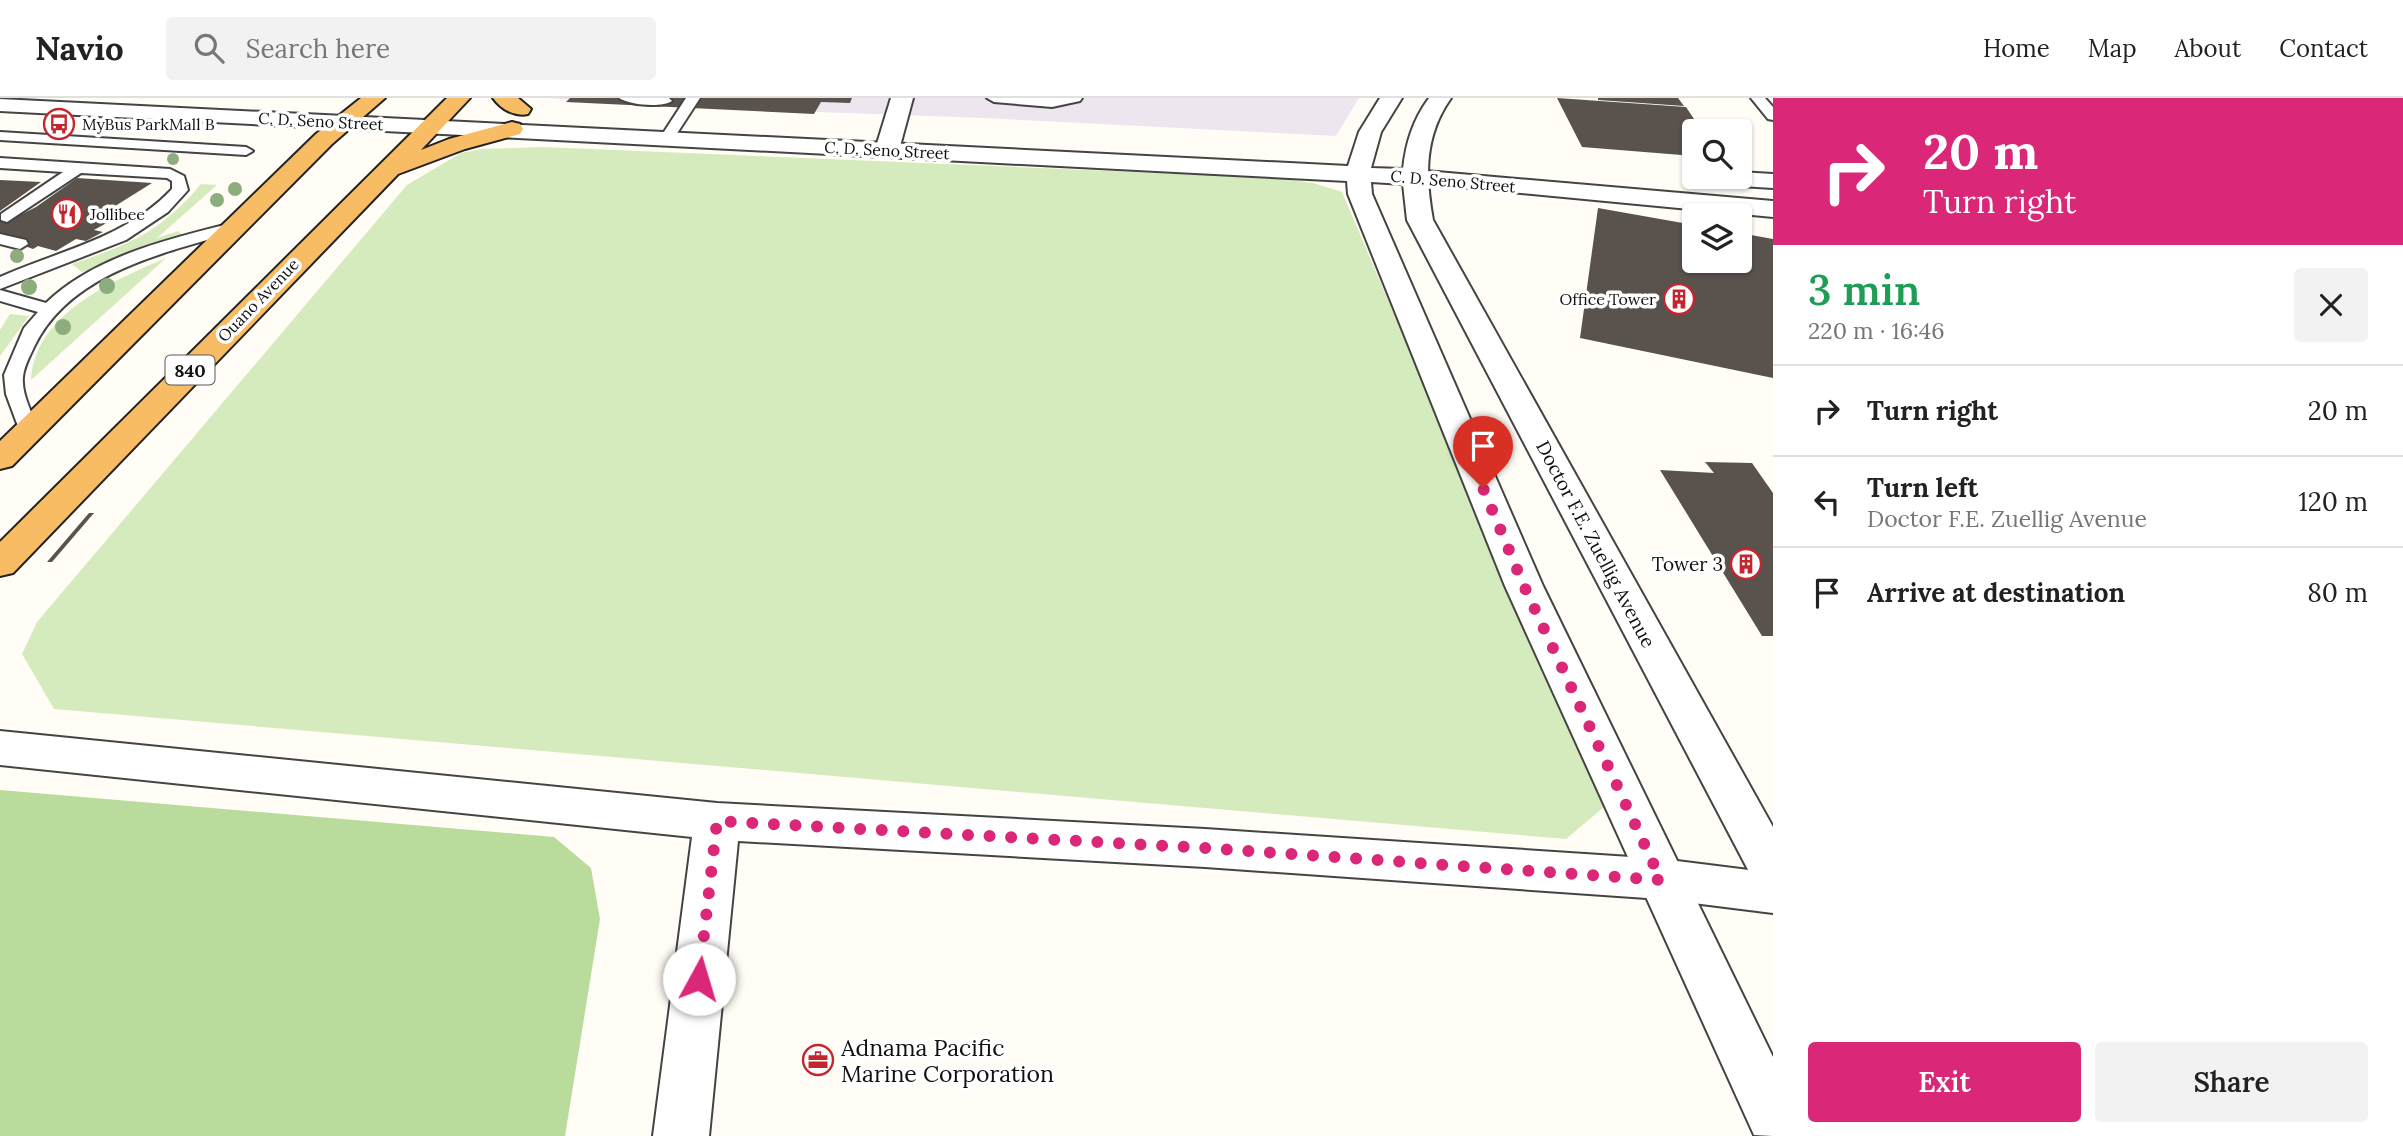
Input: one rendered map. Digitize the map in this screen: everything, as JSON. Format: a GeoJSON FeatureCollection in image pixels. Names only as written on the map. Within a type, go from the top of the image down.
{"type":"FeatureCollection","features":[{"type":"Feature","properties":{"kind":"highway"},"geometry":{"type":"LineString","coordinates":[[0,459],[236,227],[340,110],[382,99]]}},
{"type":"Feature","properties":{"kind":"highway"},"geometry":{"type":"LineString","coordinates":[[381,176],[424,155],[487,107]]}},
{"type":"Feature","properties":{"kind":"highway","name":"Ouano Avenue"},"geometry":{"type":"LineString","coordinates":[[0,564],[381,176],[428,114],[487,107]]}},
{"type":"Feature","properties":{"kind":"street"},"geometry":{"type":"LineString","coordinates":[[890,140],[902,98]]}},
{"type":"Feature","properties":{"kind":"street"},"geometry":{"type":"LineString","coordinates":[[1391,98],[1350,159],[1360,194],[1524,586],[1773,1116]]}},
{"type":"Feature","properties":{"kind":"street","name":"Doctor F.E. Zuellig Avenue"},"geometry":{"type":"LineString","coordinates":[[1440,98],[1432,108],[1415,167],[1420,220],[1773,871]]}},
{"type":"Feature","properties":{"kind":"street","name":"C. D. Seno Street"},"geometry":{"type":"LineString","coordinates":[[0,105],[340,110],[428,114],[487,107],[547,110]]}},
{"type":"Feature","properties":{"kind":"street"},"geometry":{"type":"LineString","coordinates":[[620,106],[667,108],[706,119]]}},
{"type":"Feature","properties":{"kind":"street","name":"C. D. Seno Street"},"geometry":{"type":"LineString","coordinates":[[487,107],[667,138],[1223,145]]}},
{"type":"Feature","properties":{"kind":"street","name":"C. D. Seno Street"},"geometry":{"type":"LineString","coordinates":[[773,122],[890,140],[1350,159],[1773,209]]}},
{"type":"Feature","properties":{"kind":"street","name":"C. D. Seno Street"},"geometry":{"type":"LineString","coordinates":[[1415,167],[1524,164]]}},
{"type":"Feature","properties":{"kind":"street"},"geometry":{"type":"LineString","coordinates":[[1752,180],[1773,181]]}},
{"type":"Feature","properties":{"kind":"street"},"geometry":{"type":"LineString","coordinates":[[0,748],[717,821],[1205,848],[1661,880],[1773,893]]}},
{"type":"Feature","properties":{"kind":"street"},"geometry":{"type":"LineString","coordinates":[[681,1136],[717,821]]}},
{"type":"Feature","properties":{"kind":"lane"},"geometry":{"type":"LineString","coordinates":[[667,138],[667,108],[692,98]]}},
{"type":"Feature","properties":{"kind":"lane"},"geometry":{"type":"LineString","coordinates":[[994,98],[1052,103],[1075,98]]}},
{"type":"Feature","properties":{"kind":"lane"},"geometry":{"type":"LineString","coordinates":[[1758,98],[1773,116]]}},
{"type":"Feature","properties":{"kind":"lane"},"geometry":{"type":"LineString","coordinates":[[0,136],[246,151]]}},
{"type":"Feature","properties":{"kind":"lane"},"geometry":{"type":"LineString","coordinates":[[170,174],[205,156],[198,148]]}},
{"type":"Feature","properties":{"kind":"lane"},"geometry":{"type":"LineString","coordinates":[[0,163],[170,174],[179,179],[180,190],[168,206],[139,227],[23,272],[0,284]]}},
{"type":"Feature","properties":{"kind":"lane"},"geometry":{"type":"LineString","coordinates":[[7,217],[78,168]]}},
{"type":"Feature","properties":{"kind":"lane"},"geometry":{"type":"LineString","coordinates":[[29,433],[12,379],[25,339],[48,309],[90,278],[136,259],[236,227]]}},
{"type":"Feature","properties":{"kind":"lane"},"geometry":{"type":"LineString","coordinates":[[0,239],[20,244]]}},
{"type":"Feature","properties":{"kind":"lane"},"geometry":{"type":"LineString","coordinates":[[42,250],[60,259]]}},
{"type":"Feature","properties":{"kind":"lane"},"geometry":{"type":"LineString","coordinates":[[0,268],[90,278]]}},
{"type":"Feature","properties":{"kind":"lane"},"geometry":{"type":"LineString","coordinates":[[0,295],[48,309]]}},
{"type":"Feature","properties":{"kind":"shaded area"},"geometry":{"type":"Polygon","coordinates":[[[549,98],[1359,98],[1336,136],[983,118],[649,106],[549,98]]]}},
{"type":"Feature","properties":{"kind":"green space"},"geometry":{"type":"Polygon","coordinates":[[[543,147],[1276,178],[1313,183],[1342,192],[1604,807],[1566,839],[54,709],[22,654],[37,622],[407,185],[461,153],[481,149],[543,147]]]}},
{"type":"Feature","properties":{"kind":"green space"},"geometry":{"type":"Polygon","coordinates":[[[201,184],[217,185],[157,238],[178,231],[184,237],[82,272],[72,264],[128,243],[158,225],[201,184]]]}},
{"type":"Feature","properties":{"kind":"green space"},"geometry":{"type":"Polygon","coordinates":[[[166,258],[31,380],[36,356],[46,336],[61,318],[101,289],[166,258]]]}},
{"type":"Feature","properties":{"kind":"green space"},"geometry":{"type":"Polygon","coordinates":[[[10,314],[29,316],[0,356],[0,330],[10,314]]]}},
{"type":"Feature","properties":{"kind":"green space"},"geometry":{"type":"Polygon","coordinates":[[[0,790],[554,837],[591,868],[600,919],[565,1136],[0,1136],[0,790]]]}},
{"type":"Feature","properties":{"kind":"building"},"geometry":{"type":"Polygon","coordinates":[[[570,98],[852,98],[850,103],[821,102],[814,114],[566,102],[570,98]]]}},
{"type":"Feature","properties":{"kind":"building"},"geometry":{"type":"Polygon","coordinates":[[[1557,98],[1686,107],[1694,119],[1682,119],[1682,155],[1582,147],[1557,98]]]}},
{"type":"Feature","properties":{"kind":"building"},"geometry":{"type":"Polygon","coordinates":[[[1678,98],[1684,106],[1598,100],[1678,98]]]}},
{"type":"Feature","properties":{"kind":"building","name":"Jollibee"},"geometry":{"type":"Polygon","coordinates":[[[77,178],[152,183],[104,213],[121,215],[94,230],[103,232],[86,241],[76,239],[56,251],[38,246],[33,249],[0,237],[0,218],[16,217],[36,207],[77,178]]]}},
{"type":"Feature","properties":{"kind":"building"},"geometry":{"type":"Polygon","coordinates":[[[0,180],[41,182],[0,211],[0,180]]]}},
{"type":"Feature","properties":{"kind":"building","name":"Office Tower"},"geometry":{"type":"Polygon","coordinates":[[[1598,208],[1682,223],[1682,273],[1752,273],[1752,235],[1773,239],[1773,378],[1580,338],[1598,208]]]}},
{"type":"Feature","properties":{"kind":"building","name":"Tower 3"},"geometry":{"type":"Polygon","coordinates":[[[1705,462],[1752,463],[1773,493],[1773,636],[1762,636],[1660,470],[1714,473],[1705,462]]]}},
{"type":"Feature","properties":{"kind":"building"},"geometry":{"type":"Polygon","coordinates":[[[89,513],[94,513],[52,562],[47,562],[89,513]]]}},
{"type":"Feature","properties":{"kind":"place","name":"MyBus ParkMall B"},"geometry":{"type":"Point","coordinates":[59,124]}},
{"type":"Feature","properties":{"kind":"place","name":"Jollibee"},"geometry":{"type":"Point","coordinates":[67,214]}},
{"type":"Feature","properties":{"kind":"place","name":"Office Tower"},"geometry":{"type":"Point","coordinates":[1679,299]}},
{"type":"Feature","properties":{"kind":"place","name":"Tower 3"},"geometry":{"type":"Point","coordinates":[1746,564]}},
{"type":"Feature","properties":{"kind":"place","name":"Adnama Pacific Marine Corporation"},"geometry":{"type":"Point","coordinates":[818,1060]}},
{"type":"Feature","properties":{"kind":"route"},"geometry":{"type":"LineString","coordinates":[[699,979],[717,821],[1205,848],[1661,880],[1524,586],[1483,488]]}}]}
